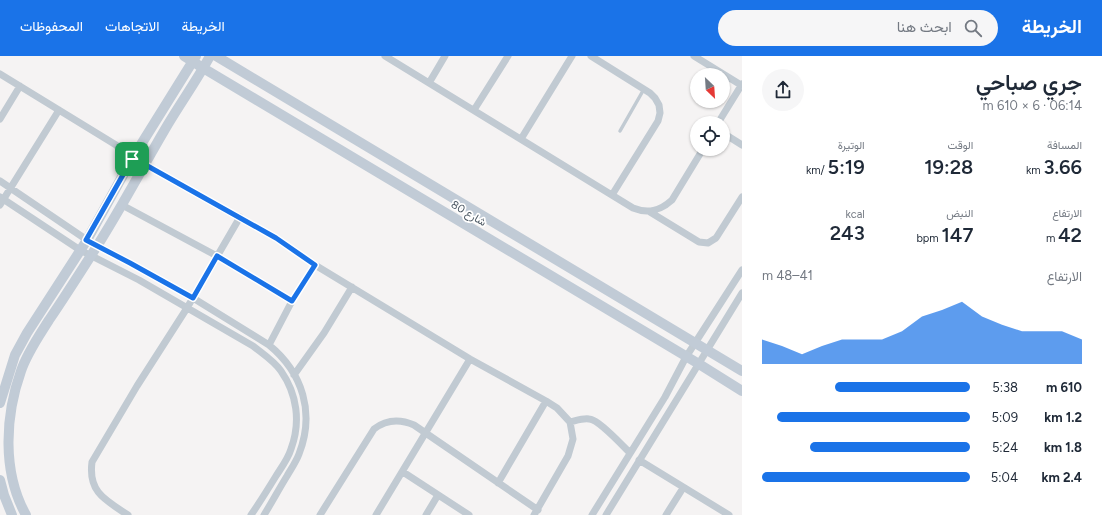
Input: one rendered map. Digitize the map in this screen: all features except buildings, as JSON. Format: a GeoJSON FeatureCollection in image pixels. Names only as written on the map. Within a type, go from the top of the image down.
{"type":"FeatureCollection","features":[{"type":"Feature","properties":{"kind":"street"},"geometry":{"type":"LineString","coordinates":[[26,515],[14,485],[9,448],[9,431],[18,381],[27,357],[98,246],[144,164],[210,56]]}},
{"type":"Feature","properties":{"kind":"street","name":"شارع 80"},"geometry":{"type":"LineString","coordinates":[[216,56],[742,371]]}},
{"type":"Feature","properties":{"kind":"street"},"geometry":{"type":"LineString","coordinates":[[385,56],[633,208],[641,211],[650,212],[662,208],[672,200],[699,156]]}},
{"type":"Feature","properties":{"kind":"street"},"geometry":{"type":"LineString","coordinates":[[429,83],[445,56]]}},
{"type":"Feature","properties":{"kind":"street"},"geometry":{"type":"LineString","coordinates":[[474,110],[508,56]]}},
{"type":"Feature","properties":{"kind":"street"},"geometry":{"type":"LineString","coordinates":[[521,139],[572,56]]}},
{"type":"Feature","properties":{"kind":"street"},"geometry":{"type":"LineString","coordinates":[[591,56],[644,89],[655,98],[659,105],[660,113],[658,121],[612,195]]}},
{"type":"Feature","properties":{"kind":"street"},"geometry":{"type":"LineString","coordinates":[[694,56],[742,84],[722,116]]}},
{"type":"Feature","properties":{"kind":"street"},"geometry":{"type":"LineString","coordinates":[[0,403],[15,355],[26,333],[86,240],[191,58]]}},
{"type":"Feature","properties":{"kind":"street","name":"شارع 80"},"geometry":{"type":"LineString","coordinates":[[191,58],[203,68],[742,391]]}},
{"type":"Feature","properties":{"kind":"street"},"geometry":{"type":"LineString","coordinates":[[0,74],[116,145],[132,159],[144,164],[276,238],[315,265],[470,359],[546,401],[557,408],[570,422],[573,439],[568,456],[536,512],[426,432],[407,422],[395,420],[380,424],[374,429],[320,515]]}},
{"type":"Feature","properties":{"kind":"street"},"geometry":{"type":"LineString","coordinates":[[0,119],[20,86]]}},
{"type":"Feature","properties":{"kind":"street"},"geometry":{"type":"LineString","coordinates":[[59,110],[1,200],[80,250],[139,280],[234,335],[268,358],[280,370],[293,393],[297,412],[295,432],[291,449],[284,464],[252,515]]}},
{"type":"Feature","properties":{"kind":"street"},"geometry":{"type":"LineString","coordinates":[[730,137],[742,145]]}},
{"type":"Feature","properties":{"kind":"street"},"geometry":{"type":"LineString","coordinates":[[0,181],[86,240],[193,298],[269,345],[280,354],[288,364],[302,391],[306,406],[304,438],[299,455],[264,515]]}},
{"type":"Feature","properties":{"kind":"street"},"geometry":{"type":"LineString","coordinates":[[650,212],[699,242],[708,243],[716,238],[742,197]]}},
{"type":"Feature","properties":{"kind":"street"},"geometry":{"type":"LineString","coordinates":[[122,205],[217,256],[292,301]]}},
{"type":"Feature","properties":{"kind":"street"},"geometry":{"type":"LineString","coordinates":[[128,515],[108,502],[96,490],[90,473],[92,462],[137,386],[187,308],[240,218]]}},
{"type":"Feature","properties":{"kind":"street"},"geometry":{"type":"LineString","coordinates":[[269,345],[292,301],[315,265]]}},
{"type":"Feature","properties":{"kind":"street"},"geometry":{"type":"LineString","coordinates":[[592,515],[665,397],[695,342],[742,270]]}},
{"type":"Feature","properties":{"kind":"street"},"geometry":{"type":"LineString","coordinates":[[294,375],[324,333],[352,287]]}},
{"type":"Feature","properties":{"kind":"street"},"geometry":{"type":"LineString","coordinates":[[606,515],[709,350],[742,294]]}},
{"type":"Feature","properties":{"kind":"street"},"geometry":{"type":"LineString","coordinates":[[376,515],[470,359]]}},
{"type":"Feature","properties":{"kind":"street"},"geometry":{"type":"LineString","coordinates":[[498,483],[546,401]]}},
{"type":"Feature","properties":{"kind":"street"},"geometry":{"type":"LineString","coordinates":[[570,422],[589,418],[601,425],[630,453]]}},
{"type":"Feature","properties":{"kind":"street"},"geometry":{"type":"LineString","coordinates":[[639,460],[728,515]]}},
{"type":"Feature","properties":{"kind":"street"},"geometry":{"type":"LineString","coordinates":[[403,472],[469,515]]}},
{"type":"Feature","properties":{"kind":"street"},"geometry":{"type":"LineString","coordinates":[[0,480],[12,515]]}},
{"type":"Feature","properties":{"kind":"street"},"geometry":{"type":"LineString","coordinates":[[666,515],[683,488]]}},
{"type":"Feature","properties":{"kind":"street"},"geometry":{"type":"LineString","coordinates":[[426,515],[438,495]]}},
{"type":"Feature","properties":{"kind":"lane"},"geometry":{"type":"LineString","coordinates":[[620,131],[644,89]]}},
{"type":"Feature","properties":{"kind":"route"},"geometry":{"type":"LineString","coordinates":[[132,159],[144,164],[276,238],[315,265],[292,301],[217,256],[193,298],[86,240],[132,159]]}}]}
